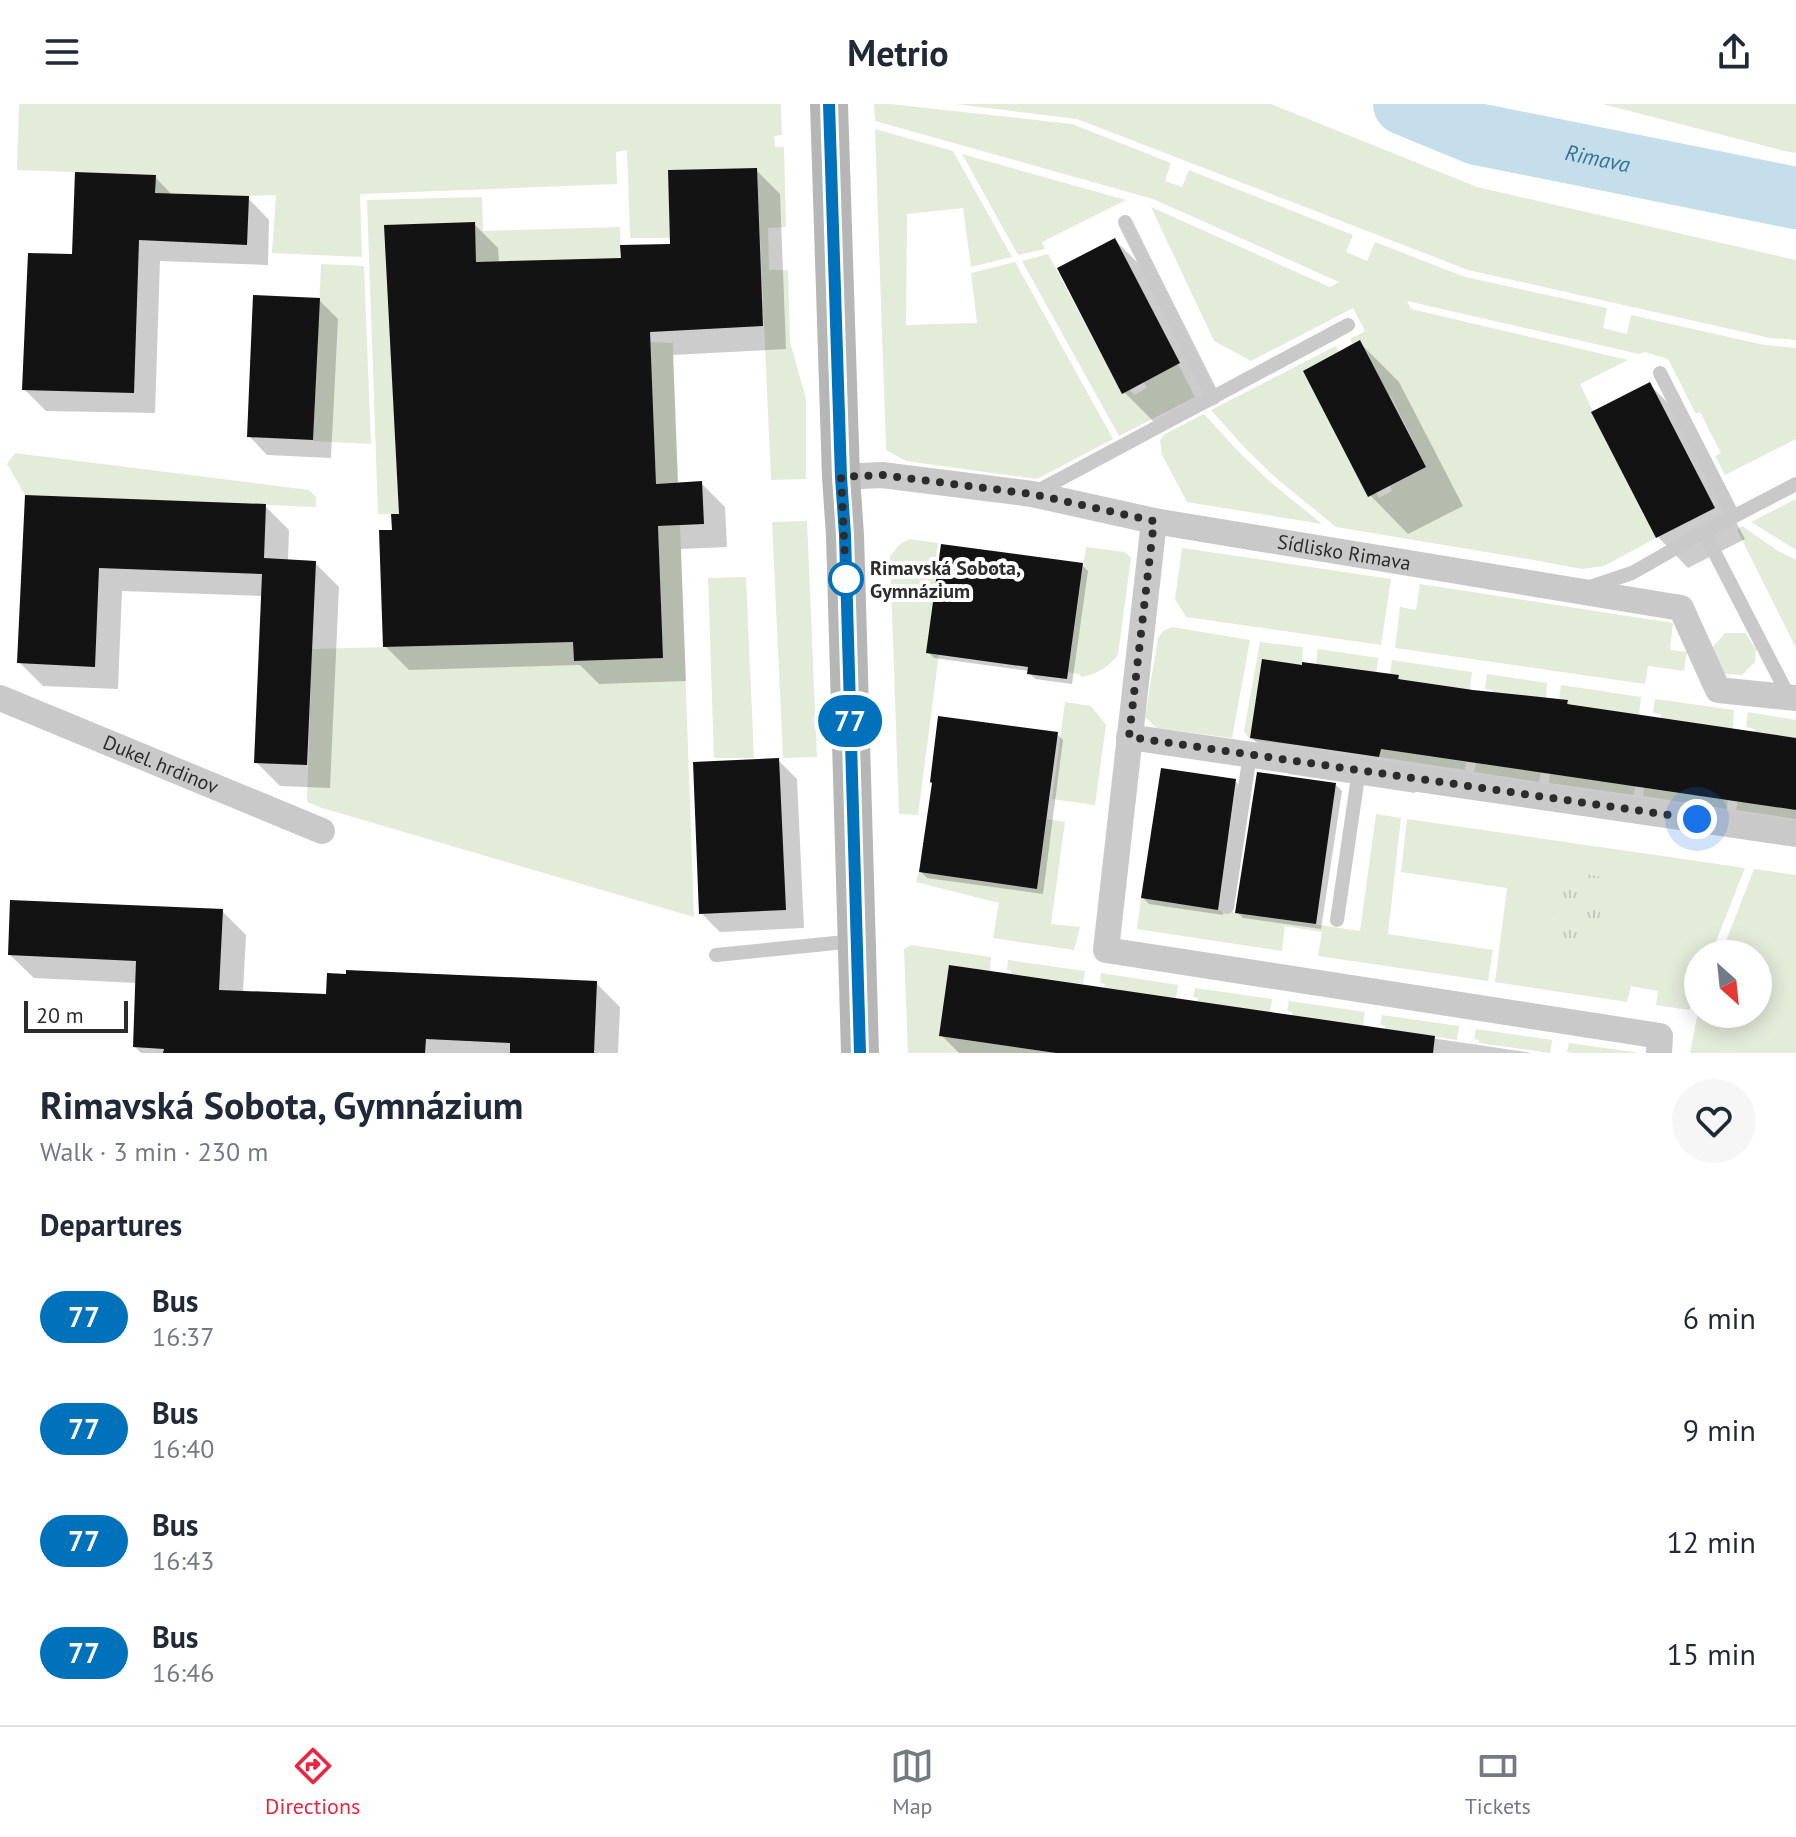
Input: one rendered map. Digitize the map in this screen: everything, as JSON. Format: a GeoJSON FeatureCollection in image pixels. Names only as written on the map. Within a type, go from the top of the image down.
{"type":"FeatureCollection","features":[{"type":"Feature","properties":{"kind":"street"},"geometry":{"type":"LineString","coordinates":[[829,104],[860,1053]]}},
{"type":"Feature","properties":{"kind":"street","name":"Sídlisko Rimava"},"geometry":{"type":"LineString","coordinates":[[841,477],[882,475],[1032,494],[1154,521],[1681,608],[1718,690],[1793,698]]}},
{"type":"Feature","properties":{"kind":"street"},"geometry":{"type":"LineString","coordinates":[[1154,521],[1106,950],[1660,1036],[1659,1053]]}},
{"type":"Feature","properties":{"kind":"street","name":"Dukel. hrdinov"},"geometry":{"type":"LineString","coordinates":[[0,698],[322,831]]}},
{"type":"Feature","properties":{"kind":"street"},"geometry":{"type":"LineString","coordinates":[[1129,737],[1796,834]]}},
{"type":"Feature","properties":{"kind":"lane"},"geometry":{"type":"LineString","coordinates":[[1125,222],[1213,398]]}},
{"type":"Feature","properties":{"kind":"lane"},"geometry":{"type":"LineString","coordinates":[[1032,494],[1348,325]]}},
{"type":"Feature","properties":{"kind":"lane"},"geometry":{"type":"LineString","coordinates":[[1660,373],[1733,516]]}},
{"type":"Feature","properties":{"kind":"lane"},"geometry":{"type":"LineString","coordinates":[[1581,590],[1632,573],[1796,484]]}},
{"type":"Feature","properties":{"kind":"lane"},"geometry":{"type":"LineString","coordinates":[[1704,532],[1793,698]]}},
{"type":"Feature","properties":{"kind":"lane"},"geometry":{"type":"LineString","coordinates":[[1227,907],[1250,754]]}},
{"type":"Feature","properties":{"kind":"lane"},"geometry":{"type":"LineString","coordinates":[[1337,920],[1359,770]]}},
{"type":"Feature","properties":{"kind":"lane"},"geometry":{"type":"LineString","coordinates":[[716,955],[856,941]]}},
{"type":"Feature","properties":{"kind":"green space"},"geometry":{"type":"Polygon","coordinates":[[[19,104],[781,104],[782,135],[774,136],[775,147],[784,147],[786,227],[768,228],[769,270],[788,270],[790,342],[806,399],[806,479],[771,480],[757,168],[668,170],[670,238],[630,238],[627,150],[616,152],[617,184],[360,194],[362,257],[272,253],[276,195],[155,193],[155,175],[17,170],[19,104]]]}},
{"type":"Feature","properties":{"kind":"green space"},"geometry":{"type":"Polygon","coordinates":[[[874,104],[1072,124],[1171,163],[1165,181],[1182,187],[1189,170],[1353,235],[1346,252],[1367,261],[1375,242],[1465,277],[1607,308],[1603,328],[1627,334],[1631,315],[1764,345],[1796,348],[1796,439],[1725,475],[1715,456],[1721,453],[1700,412],[1696,414],[1668,359],[1407,301],[1411,309],[1628,360],[1580,384],[1591,412],[1656,538],[1604,566],[1582,569],[1336,527],[1276,478],[1211,410],[1336,346],[1338,352],[1303,371],[1368,496],[1376,492],[1379,498],[1392,491],[1390,485],[1426,467],[1361,341],[1353,345],[1350,339],[1365,331],[1353,308],[1251,361],[1214,341],[1151,207],[1330,287],[1339,282],[1153,199],[875,121],[874,104]]]}},
{"type":"Feature","properties":{"kind":"green space"},"geometry":{"type":"Polygon","coordinates":[[[955,104],[1271,104],[1477,187],[1796,260],[1796,340],[1770,338],[1468,270],[1077,119],[955,104]]]}},
{"type":"Feature","properties":{"kind":"green space"},"geometry":{"type":"Polygon","coordinates":[[[1602,104],[1796,104],[1796,153],[1785,151],[1602,104]]]}},
{"type":"Feature","properties":{"kind":"green space"},"geometry":{"type":"Polygon","coordinates":[[[875,129],[953,151],[1012,257],[971,267],[963,208],[907,214],[906,325],[977,323],[971,273],[1015,262],[1113,439],[1037,479],[906,461],[886,450],[875,129]]]}},
{"type":"Feature","properties":{"kind":"green space"},"geometry":{"type":"Polygon","coordinates":[[[962,154],[1126,200],[1042,242],[1045,249],[1018,255],[962,154]]]}},
{"type":"Feature","properties":{"kind":"green space"},"geometry":{"type":"Polygon","coordinates":[[[482,197],[483,231],[620,227],[621,258],[476,262],[475,223],[385,225],[399,514],[378,514],[367,200],[482,197]]]}},
{"type":"Feature","properties":{"kind":"green space"},"geometry":{"type":"Polygon","coordinates":[[[1048,254],[1122,393],[1130,390],[1134,395],[1147,388],[1144,382],[1178,364],[1195,397],[1119,436],[1022,261],[1048,254]]]}},
{"type":"Feature","properties":{"kind":"green space"},"geometry":{"type":"Polygon","coordinates":[[[321,264],[364,266],[371,444],[313,441],[321,264]]]}},
{"type":"Feature","properties":{"kind":"green space"},"geometry":{"type":"Polygon","coordinates":[[[650,342],[673,343],[678,482],[656,484],[650,342]]]}},
{"type":"Feature","properties":{"kind":"green space"},"geometry":{"type":"Polygon","coordinates":[[[1204,414],[1269,481],[1322,524],[1187,502],[1162,455],[1160,440],[1165,434],[1204,414]]]}},
{"type":"Feature","properties":{"kind":"green space"},"geometry":{"type":"Polygon","coordinates":[[[15,453],[309,490],[316,497],[316,507],[25,495],[7,464],[15,453]]]}},
{"type":"Feature","properties":{"kind":"green space"},"geometry":{"type":"Polygon","coordinates":[[[1796,499],[1796,550],[1751,522],[1796,499]]]}},
{"type":"Feature","properties":{"kind":"green space"},"geometry":{"type":"Polygon","coordinates":[[[807,521],[817,757],[783,758],[772,522],[807,521]]]}},
{"type":"Feature","properties":{"kind":"green space"},"geometry":{"type":"Polygon","coordinates":[[[680,525],[694,917],[307,802],[312,649],[573,642],[574,661],[663,658],[658,526],[680,525]]]}},
{"type":"Feature","properties":{"kind":"green space"},"geometry":{"type":"Polygon","coordinates":[[[1742,526],[1796,560],[1796,648],[1737,530],[1742,526]]]}},
{"type":"Feature","properties":{"kind":"green space"},"geometry":{"type":"Polygon","coordinates":[[[909,539],[938,543],[935,566],[938,566],[939,654],[918,815],[899,814],[890,556],[909,539]]]}},
{"type":"Feature","properties":{"kind":"green space"},"geometry":{"type":"Polygon","coordinates":[[[1086,547],[1125,552],[1131,558],[1118,655],[1101,670],[1080,677],[1068,672],[1086,547]]]}},
{"type":"Feature","properties":{"kind":"green space"},"geometry":{"type":"Polygon","coordinates":[[[1182,548],[1391,579],[1381,645],[1186,617],[1175,599],[1182,548]]]}},
{"type":"Feature","properties":{"kind":"green space"},"geometry":{"type":"Polygon","coordinates":[[[746,577],[754,758],[714,758],[708,578],[746,577]]]}},
{"type":"Feature","properties":{"kind":"green space"},"geometry":{"type":"Polygon","coordinates":[[[1420,584],[1673,623],[1670,650],[1687,652],[1684,671],[1648,666],[1645,684],[1395,648],[1400,607],[1416,610],[1420,584]]]}},
{"type":"Feature","properties":{"kind":"green space"},"geometry":{"type":"Polygon","coordinates":[[[1172,627],[1250,640],[1232,738],[1157,728],[1145,717],[1158,638],[1163,631],[1172,627]]]}},
{"type":"Feature","properties":{"kind":"green space"},"geometry":{"type":"Polygon","coordinates":[[[1725,633],[1745,633],[1756,649],[1755,662],[1742,675],[1723,674],[1712,648],[1725,633]]]}},
{"type":"Feature","properties":{"kind":"green space"},"geometry":{"type":"Polygon","coordinates":[[[1260,642],[1303,647],[1296,745],[1250,740],[1244,731],[1260,642]]]}},
{"type":"Feature","properties":{"kind":"green space"},"geometry":{"type":"Polygon","coordinates":[[[1318,649],[1378,658],[1376,676],[1323,668],[1323,665],[1316,664],[1318,649]]]}},
{"type":"Feature","properties":{"kind":"green space"},"geometry":{"type":"Polygon","coordinates":[[[1392,660],[1472,672],[1470,690],[1398,679],[1390,674],[1392,660]]]}},
{"type":"Feature","properties":{"kind":"green space"},"geometry":{"type":"Polygon","coordinates":[[[1487,674],[1547,683],[1546,701],[1492,693],[1492,690],[1485,689],[1487,674]]]}},
{"type":"Feature","properties":{"kind":"green space"},"geometry":{"type":"Polygon","coordinates":[[[1561,685],[1641,697],[1639,715],[1567,704],[1567,701],[1559,699],[1561,685]]]}},
{"type":"Feature","properties":{"kind":"green space"},"geometry":{"type":"Polygon","coordinates":[[[1655,699],[1734,710],[1733,729],[1661,718],[1661,714],[1653,713],[1655,699]]]}},
{"type":"Feature","properties":{"kind":"green space"},"geometry":{"type":"Polygon","coordinates":[[[1065,702],[1091,706],[1106,725],[1095,805],[1052,799],[1065,702]]]}},
{"type":"Feature","properties":{"kind":"green space"},"geometry":{"type":"Polygon","coordinates":[[[1748,712],[1796,720],[1796,738],[1754,732],[1755,729],[1746,727],[1748,712]]]}},
{"type":"Feature","properties":{"kind":"green space"},"geometry":{"type":"Polygon","coordinates":[[[1381,749],[1466,762],[1465,770],[1379,757],[1381,749]]]}},
{"type":"Feature","properties":{"kind":"green space"},"geometry":{"type":"Polygon","coordinates":[[[1476,763],[1541,772],[1539,782],[1474,772],[1476,763]]]}},
{"type":"Feature","properties":{"kind":"green space"},"geometry":{"type":"Polygon","coordinates":[[[1550,774],[1635,786],[1634,795],[1549,783],[1550,774]]]}},
{"type":"Feature","properties":{"kind":"green space"},"geometry":{"type":"Polygon","coordinates":[[[1644,788],[1728,800],[1727,809],[1643,796],[1644,788]]]}},
{"type":"Feature","properties":{"kind":"green space"},"geometry":{"type":"Polygon","coordinates":[[[1738,801],[1796,810],[1796,819],[1736,810],[1738,801]]]}},
{"type":"Feature","properties":{"kind":"green space"},"geometry":{"type":"Polygon","coordinates":[[[1376,814],[1401,818],[1388,934],[1493,950],[1488,981],[1318,956],[1322,932],[1285,926],[1282,951],[1137,929],[1141,898],[1360,931],[1376,814]]]}},
{"type":"Feature","properties":{"kind":"green space"},"geometry":{"type":"Polygon","coordinates":[[[1047,819],[1065,822],[1051,924],[1080,927],[1074,950],[993,938],[999,903],[916,882],[919,872],[1037,889],[1047,819]]]}},
{"type":"Feature","properties":{"kind":"green space"},"geometry":{"type":"Polygon","coordinates":[[[1407,819],[1745,868],[1717,940],[1684,940],[1684,1009],[1656,1005],[1658,991],[1631,986],[1627,1002],[1495,982],[1507,888],[1401,872],[1407,819]]]}},
{"type":"Feature","properties":{"kind":"green space"},"geometry":{"type":"Polygon","coordinates":[[[1560,869],[1606,878],[1595,943],[1549,936],[1560,869]]]}},
{"type":"Feature","properties":{"kind":"green space"},"geometry":{"type":"Polygon","coordinates":[[[1754,869],[1796,875],[1796,1053],[1690,1053],[1695,1028],[1772,1028],[1772,940],[1726,940],[1754,869]]]}},
{"type":"Feature","properties":{"kind":"green space"},"geometry":{"type":"Polygon","coordinates":[[[911,945],[991,957],[990,971],[949,965],[939,1036],[1056,1053],[908,1053],[904,949],[911,945]]]}},
{"type":"Feature","properties":{"kind":"green space"},"geometry":{"type":"Polygon","coordinates":[[[1008,960],[1085,971],[1083,984],[1011,974],[1011,970],[1007,970],[1008,960]]]}},
{"type":"Feature","properties":{"kind":"green space"},"geometry":{"type":"Polygon","coordinates":[[[1101,973],[1178,985],[1176,998],[1104,988],[1105,984],[1100,983],[1101,973]]]}},
{"type":"Feature","properties":{"kind":"green space"},"geometry":{"type":"Polygon","coordinates":[[[1195,988],[1272,999],[1270,1012],[1198,1002],[1198,998],[1193,997],[1195,988]]]}},
{"type":"Feature","properties":{"kind":"green space"},"geometry":{"type":"Polygon","coordinates":[[[1289,1001],[1365,1012],[1363,1026],[1292,1016],[1292,1012],[1287,1011],[1289,1001]]]}},
{"type":"Feature","properties":{"kind":"green space"},"geometry":{"type":"Polygon","coordinates":[[[1382,1015],[1459,1026],[1457,1040],[1385,1029],[1380,1025],[1382,1015]]]}},
{"type":"Feature","properties":{"kind":"green space"},"geometry":{"type":"Polygon","coordinates":[[[1476,1029],[1552,1040],[1550,1053],[1479,1043],[1474,1039],[1476,1029]]]}},
{"type":"Feature","properties":{"kind":"green space"},"geometry":{"type":"Polygon","coordinates":[[[1569,1043],[1640,1053],[1572,1053],[1567,1052],[1569,1043]]]}},
{"type":"Feature","properties":{"kind":"building"},"geometry":{"type":"Polygon","coordinates":[[[757,168],[763,326],[650,332],[656,484],[702,481],[704,524],[658,526],[663,658],[574,661],[573,642],[383,647],[379,530],[392,530],[391,514],[399,514],[384,225],[475,222],[476,262],[621,258],[620,245],[670,244],[668,170],[757,168]]]}},
{"type":"Feature","properties":{"kind":"building"},"geometry":{"type":"Polygon","coordinates":[[[75,172],[156,175],[155,193],[249,196],[247,245],[139,240],[134,393],[22,390],[28,253],[72,254],[75,172]]]}},
{"type":"Feature","properties":{"kind":"building"},"geometry":{"type":"Polygon","coordinates":[[[1115,238],[1180,363],[1122,394],[1057,268],[1115,238]]]}},
{"type":"Feature","properties":{"kind":"building"},"geometry":{"type":"Polygon","coordinates":[[[253,295],[320,298],[313,440],[247,437],[253,295]]]}},
{"type":"Feature","properties":{"kind":"building"},"geometry":{"type":"Polygon","coordinates":[[[1360,340],[1426,467],[1368,497],[1303,371],[1360,340]]]}},
{"type":"Feature","properties":{"kind":"building"},"geometry":{"type":"Polygon","coordinates":[[[1650,382],[1715,508],[1656,538],[1591,412],[1650,382]]]}},
{"type":"Feature","properties":{"kind":"building"},"geometry":{"type":"Polygon","coordinates":[[[25,495],[266,504],[264,558],[316,561],[307,765],[254,763],[262,574],[99,568],[95,667],[17,663],[25,495]]]}},
{"type":"Feature","properties":{"kind":"building"},"geometry":{"type":"Polygon","coordinates":[[[941,544],[1083,563],[1067,679],[1027,674],[1028,667],[926,653],[941,544]]]}},
{"type":"Feature","properties":{"kind":"building"},"geometry":{"type":"Polygon","coordinates":[[[1262,659],[1399,675],[1398,679],[1473,690],[1568,700],[1567,704],[1796,738],[1796,810],[1381,749],[1379,757],[1250,738],[1262,659]]]}},
{"type":"Feature","properties":{"kind":"building"},"geometry":{"type":"Polygon","coordinates":[[[938,716],[1058,732],[1037,889],[919,872],[938,716]]]}},
{"type":"Feature","properties":{"kind":"building"},"geometry":{"type":"Polygon","coordinates":[[[779,758],[786,910],[699,914],[693,762],[779,758]]]}},
{"type":"Feature","properties":{"kind":"building"},"geometry":{"type":"Polygon","coordinates":[[[1161,768],[1236,779],[1218,910],[1141,898],[1161,768]]]}},
{"type":"Feature","properties":{"kind":"building"},"geometry":{"type":"Polygon","coordinates":[[[1257,772],[1336,783],[1316,924],[1235,913],[1257,772]]]}},
{"type":"Feature","properties":{"kind":"building"},"geometry":{"type":"Polygon","coordinates":[[[10,900],[223,909],[219,990],[326,994],[327,973],[346,974],[346,970],[597,981],[594,1053],[510,1053],[510,1043],[426,1039],[425,1053],[163,1053],[164,1049],[133,1047],[136,961],[8,955],[10,900]]]}},
{"type":"Feature","properties":{"kind":"building"},"geometry":{"type":"Polygon","coordinates":[[[949,965],[1435,1036],[1433,1053],[1056,1053],[939,1036],[949,965]]]}},
{"type":"Feature","properties":{"kind":"waterway","name":"Rimava"},"geometry":{"type":"LineString","coordinates":[[1404,104],[1477,134],[1796,198]]}},
{"type":"Feature","properties":{"kind":"bus line","name":"77"},"geometry":{"type":"LineString","coordinates":[[829,104],[860,1053]]}},
{"type":"Feature","properties":{"kind":"place","name":"Rimavská Sobota, Gymnázium"},"geometry":{"type":"Point","coordinates":[846,579]}},
{"type":"Feature","properties":{"kind":"route"},"geometry":{"type":"LineString","coordinates":[[846,579],[841,477],[882,475],[1032,494],[1154,521],[1129,737],[1697,819]]}}]}
